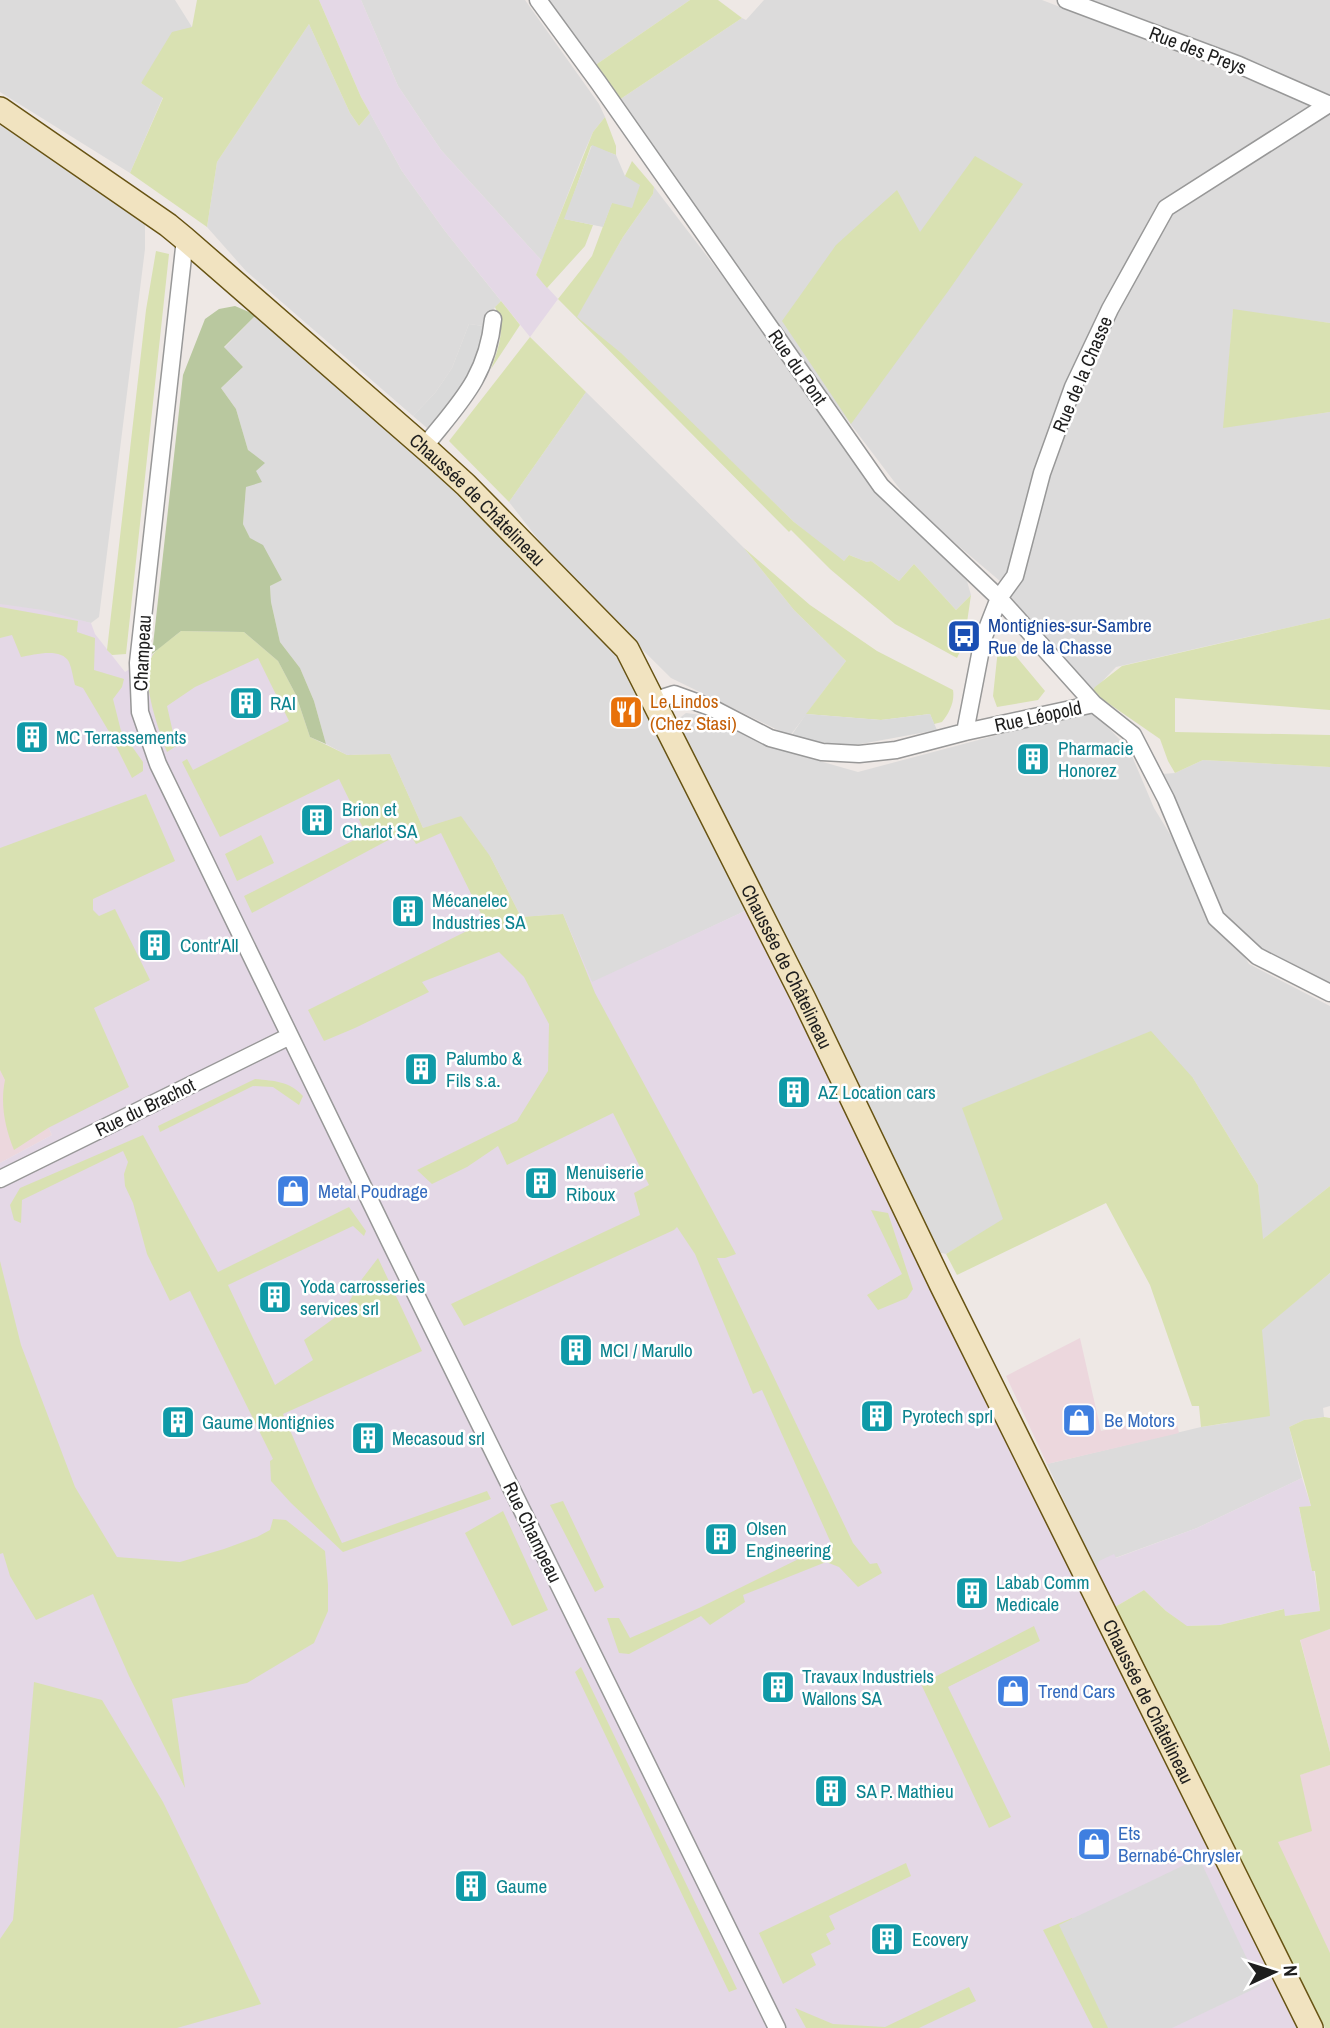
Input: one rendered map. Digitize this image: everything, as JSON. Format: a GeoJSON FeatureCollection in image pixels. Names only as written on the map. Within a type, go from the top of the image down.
{"type":"FeatureCollection","features":[{"type":"Feature","properties":{"kind":"main road","name":"Chaussée de Châtelineau"},"geometry":{"type":"LineString","coordinates":[[0,109],[186,239],[466,485],[627,649],[804,999],[954,1311],[1311,2028]]}},
{"type":"Feature","properties":{"kind":"street","name":"Rue du Pont"},"geometry":{"type":"LineString","coordinates":[[538,0],[881,486],[999,598],[1094,704]]}},
{"type":"Feature","properties":{"kind":"street","name":"Rue des Preys"},"geometry":{"type":"LineString","coordinates":[[1066,0],[1239,65],[1329,105]]}},
{"type":"Feature","properties":{"kind":"street","name":"Rue de la Chasse"},"geometry":{"type":"LineString","coordinates":[[965,732],[983,639],[999,598],[1015,576],[1042,473],[1073,387],[1110,309],[1166,208],[1329,105]]}},
{"type":"Feature","properties":{"kind":"street","name":"Champeau"},"geometry":{"type":"LineString","coordinates":[[186,239],[139,652],[140,712],[158,764],[290,1036]]}},
{"type":"Feature","properties":{"kind":"street"},"geometry":{"type":"LineString","coordinates":[[424,447],[470,388],[482,367],[491,343],[493,319]]}},
{"type":"Feature","properties":{"kind":"street","name":"Rue Léopold"},"geometry":{"type":"LineString","coordinates":[[652,701],[674,694],[710,707],[770,738],[822,752],[859,754],[896,750],[1094,704],[1133,735],[1166,799],[1216,918],[1257,956],[1330,993]]}},
{"type":"Feature","properties":{"kind":"street","name":"Rue du Brachot"},"geometry":{"type":"LineString","coordinates":[[0,1179],[290,1036]]}},
{"type":"Feature","properties":{"kind":"street","name":"Rue Champeau"},"geometry":{"type":"LineString","coordinates":[[290,1036],[777,2028]]}},
{"type":"Feature","properties":{"kind":"shaded area"},"geometry":{"type":"Polygon","coordinates":[[[0,0],[175,0],[192,27],[141,83],[163,97],[130,173],[0,92],[0,0]]]}},
{"type":"Feature","properties":{"kind":"shaded area"},"geometry":{"type":"Polygon","coordinates":[[[319,0],[361,0],[398,86],[441,150],[542,261],[536,275],[558,299],[530,337],[445,231],[402,171],[361,97],[319,0]]]}},
{"type":"Feature","properties":{"kind":"shaded area"},"geometry":{"type":"Polygon","coordinates":[[[361,0],[525,0],[599,104],[605,117],[593,132],[542,261],[441,150],[398,86],[361,0]]]}},
{"type":"Feature","properties":{"kind":"shaded area"},"geometry":{"type":"Polygon","coordinates":[[[545,0],[690,0],[594,66],[545,0]]]}},
{"type":"Feature","properties":{"kind":"shaded area"},"geometry":{"type":"Polygon","coordinates":[[[764,0],[1042,0],[1330,111],[1330,323],[1233,310],[1224,427],[1330,412],[1330,618],[1116,667],[1092,692],[1010,596],[1007,587],[915,509],[754,297],[619,100],[742,18],[746,20],[764,0]]]}},
{"type":"Feature","properties":{"kind":"shaded area"},"geometry":{"type":"Polygon","coordinates":[[[1088,0],[1330,0],[1330,98],[1088,0]]]}},
{"type":"Feature","properties":{"kind":"shaded area"},"geometry":{"type":"Polygon","coordinates":[[[309,24],[350,113],[359,126],[370,113],[402,171],[445,231],[501,301],[486,317],[484,326],[469,324],[452,368],[435,393],[413,416],[246,271],[207,227],[217,162],[309,24]]]}},
{"type":"Feature","properties":{"kind":"shaded area"},"geometry":{"type":"Polygon","coordinates":[[[0,125],[145,217],[145,249],[99,617],[91,623],[0,606],[0,125]]]}},
{"type":"Feature","properties":{"kind":"shaded area"},"geometry":{"type":"Polygon","coordinates":[[[592,145],[616,155],[625,176],[640,185],[632,208],[612,203],[603,227],[564,219],[592,145]]]}},
{"type":"Feature","properties":{"kind":"shaded area"},"geometry":{"type":"Polygon","coordinates":[[[654,187],[882,492],[967,581],[971,595],[956,610],[914,564],[899,581],[871,561],[849,555],[844,561],[833,554],[794,522],[576,317],[623,237],[653,194],[654,187]]]}},
{"type":"Feature","properties":{"kind":"shaded area"},"geometry":{"type":"Polygon","coordinates":[[[256,315],[438,472],[618,655],[747,910],[592,983],[563,914],[521,917],[490,856],[423,828],[390,754],[347,755],[326,744],[314,701],[300,668],[280,642],[270,586],[282,580],[250,538],[243,524],[246,487],[256,471],[236,409],[221,388],[243,367],[224,348],[256,315]]]}},
{"type":"Feature","properties":{"kind":"shaded area"},"geometry":{"type":"Polygon","coordinates":[[[469,324],[484,326],[483,343],[472,370],[457,394],[427,428],[413,416],[435,393],[452,368],[469,324]]]}},
{"type":"Feature","properties":{"kind":"shaded area"},"geometry":{"type":"Polygon","coordinates":[[[586,392],[744,548],[794,610],[846,661],[790,736],[671,678],[562,570],[509,502],[586,392]]]}},
{"type":"Feature","properties":{"kind":"shaded area"},"geometry":{"type":"Polygon","coordinates":[[[0,604],[43,610],[91,623],[95,634],[125,672],[162,648],[181,631],[244,632],[278,661],[296,695],[310,737],[347,755],[390,754],[423,828],[461,816],[490,856],[521,917],[563,914],[592,982],[747,910],[1309,2028],[0,2028],[0,1163],[52,1135],[0,1026],[0,604]]]}},
{"type":"Feature","properties":{"kind":"shaded area"},"geometry":{"type":"Polygon","coordinates":[[[1091,710],[1129,749],[1154,808],[1249,964],[1330,1006],[1330,1186],[1262,1240],[1258,1185],[1193,1078],[1004,1220],[946,1254],[933,1251],[677,720],[686,713],[710,716],[781,750],[858,772],[1091,710]]]}},
{"type":"Feature","properties":{"kind":"shaded area"},"geometry":{"type":"Polygon","coordinates":[[[806,714],[881,720],[930,714],[937,730],[850,746],[791,736],[806,714]]]}},
{"type":"Feature","properties":{"kind":"shaded area"},"geometry":{"type":"Polygon","coordinates":[[[1203,760],[1330,767],[1330,988],[1254,954],[1202,883],[1162,774],[1175,773],[1203,760]]]}},
{"type":"Feature","properties":{"kind":"shaded area"},"geometry":{"type":"Polygon","coordinates":[[[0,1026],[52,1135],[0,1163],[0,1026]]]}},
{"type":"Feature","properties":{"kind":"shaded area"},"geometry":{"type":"Polygon","coordinates":[[[1330,1273],[1330,1406],[1323,1408],[1324,1417],[1304,1420],[1289,1427],[1302,1478],[1197,1528],[1115,1558],[1096,1570],[1047,1464],[1228,1423],[1262,1329],[1330,1273]]]}},
{"type":"Feature","properties":{"kind":"shaded area"},"geometry":{"type":"Polygon","coordinates":[[[1080,1338],[1101,1431],[1175,1415],[1179,1433],[1047,1464],[1006,1376],[1080,1338]]]}},
{"type":"Feature","properties":{"kind":"shaded area"},"geometry":{"type":"Polygon","coordinates":[[[1302,1478],[1311,1506],[1299,1508],[1314,1571],[1320,1611],[1285,1616],[1283,1609],[1220,1625],[1186,1626],[1144,1590],[1115,1607],[1096,1570],[1099,1561],[1114,1554],[1116,1558],[1197,1528],[1302,1478]]]}},
{"type":"Feature","properties":{"kind":"shaded area"},"geometry":{"type":"Polygon","coordinates":[[[1330,1629],[1330,1752],[1300,1639],[1330,1629]]]}},
{"type":"Feature","properties":{"kind":"shaded area"},"geometry":{"type":"Polygon","coordinates":[[[1330,1765],[1330,2028],[1277,1842],[1299,1775],[1330,1765]]]}},
{"type":"Feature","properties":{"kind":"shaded area"},"geometry":{"type":"Polygon","coordinates":[[[1199,1858],[1260,1986],[1172,2028],[1108,2028],[1059,1925],[1199,1858]]]}},
{"type":"Feature","properties":{"kind":"green space"},"geometry":{"type":"Polygon","coordinates":[[[197,0],[319,0],[370,113],[359,126],[350,113],[309,24],[217,162],[207,227],[130,173],[163,98],[141,83],[172,32],[192,27],[197,0]]]}},
{"type":"Feature","properties":{"kind":"green space"},"geometry":{"type":"Polygon","coordinates":[[[690,0],[718,0],[742,18],[619,100],[594,66],[690,0]]]}},
{"type":"Feature","properties":{"kind":"green space"},"geometry":{"type":"Polygon","coordinates":[[[605,117],[616,146],[616,155],[591,146],[565,219],[593,225],[585,246],[547,288],[536,275],[593,132],[605,117]]]}},
{"type":"Feature","properties":{"kind":"green space"},"geometry":{"type":"Polygon","coordinates":[[[975,156],[1023,184],[851,424],[782,321],[836,245],[897,190],[920,232],[975,156]]]}},
{"type":"Feature","properties":{"kind":"green space"},"geometry":{"type":"Polygon","coordinates":[[[632,161],[654,187],[653,194],[623,237],[577,317],[621,353],[794,522],[844,561],[849,555],[871,561],[899,581],[914,564],[956,610],[971,595],[964,643],[957,658],[895,624],[830,569],[791,530],[789,532],[558,299],[592,256],[612,202],[632,207],[625,176],[632,161]]]}},
{"type":"Feature","properties":{"kind":"green space"},"geometry":{"type":"Polygon","coordinates":[[[156,251],[169,254],[126,654],[112,655],[107,650],[146,310],[156,251]]]}},
{"type":"Feature","properties":{"kind":"green space"},"geometry":{"type":"Polygon","coordinates":[[[501,301],[520,325],[491,369],[501,331],[495,307],[501,301]]]}},
{"type":"Feature","properties":{"kind":"green space"},"geometry":{"type":"Polygon","coordinates":[[[235,306],[256,315],[224,347],[243,367],[221,388],[236,409],[248,450],[265,463],[256,471],[262,482],[246,487],[243,524],[250,538],[263,545],[282,580],[270,586],[280,642],[300,668],[314,701],[326,744],[310,737],[296,695],[278,661],[244,632],[181,631],[152,654],[183,375],[205,319],[219,309],[235,306]]]}},
{"type":"Feature","properties":{"kind":"green space"},"geometry":{"type":"Polygon","coordinates":[[[1233,309],[1330,323],[1330,412],[1223,428],[1233,309]]]}},
{"type":"Feature","properties":{"kind":"green space"},"geometry":{"type":"Polygon","coordinates":[[[530,337],[586,392],[509,502],[449,441],[530,337]]]}},
{"type":"Feature","properties":{"kind":"green space"},"geometry":{"type":"Polygon","coordinates":[[[744,548],[810,605],[877,651],[953,690],[951,707],[942,722],[934,724],[930,714],[881,720],[806,714],[846,661],[794,610],[744,548]]]}},
{"type":"Feature","properties":{"kind":"green space"},"geometry":{"type":"Polygon","coordinates":[[[0,607],[78,621],[77,632],[95,638],[94,670],[124,679],[122,687],[113,699],[121,731],[143,762],[143,771],[132,778],[83,688],[75,685],[65,657],[47,653],[21,657],[12,635],[0,638],[0,607]]]}},
{"type":"Feature","properties":{"kind":"green space"},"geometry":{"type":"Polygon","coordinates":[[[1330,618],[1330,710],[1175,698],[1175,732],[1330,735],[1330,767],[1203,760],[1175,773],[1160,739],[1092,692],[1122,666],[1330,618]]]}},
{"type":"Feature","properties":{"kind":"green space"},"geometry":{"type":"Polygon","coordinates":[[[181,631],[244,632],[278,661],[296,695],[310,737],[347,755],[390,754],[423,828],[461,816],[490,856],[521,917],[563,914],[595,993],[736,1254],[717,1258],[853,1543],[870,1564],[877,1563],[882,1573],[858,1587],[839,1567],[826,1562],[743,1595],[745,1602],[710,1625],[701,1616],[629,1654],[619,1653],[607,1618],[619,1618],[630,1638],[699,1608],[831,1543],[762,1390],[753,1394],[695,1254],[677,1227],[464,1326],[451,1304],[640,1215],[634,1193],[649,1185],[613,1113],[507,1165],[498,1146],[467,1167],[432,1184],[417,1170],[517,1121],[548,1071],[549,1024],[524,977],[499,952],[422,982],[429,992],[324,1041],[308,1010],[485,922],[441,833],[416,844],[407,830],[252,913],[244,896],[366,834],[339,779],[220,837],[182,762],[187,759],[193,770],[289,721],[258,658],[195,687],[167,706],[176,746],[167,752],[149,690],[149,666],[154,653],[181,631]]]}},
{"type":"Feature","properties":{"kind":"green space"},"geometry":{"type":"Polygon","coordinates":[[[998,649],[1010,649],[1045,691],[1038,700],[997,707],[993,696],[998,649]]]}},
{"type":"Feature","properties":{"kind":"green space"},"geometry":{"type":"Polygon","coordinates":[[[146,794],[175,861],[93,899],[93,910],[99,916],[115,909],[150,980],[94,1008],[129,1087],[48,1128],[14,1150],[4,1116],[5,1080],[0,1070],[0,848],[146,794]]]}},
{"type":"Feature","properties":{"kind":"green space"},"geometry":{"type":"Polygon","coordinates":[[[261,835],[274,863],[237,881],[225,854],[261,835]]]}},
{"type":"Feature","properties":{"kind":"green space"},"geometry":{"type":"Polygon","coordinates":[[[1151,1031],[1193,1078],[1258,1185],[1263,1239],[1330,1186],[1330,1273],[1262,1330],[1270,1416],[1201,1427],[1199,1406],[1192,1406],[1150,1285],[1106,1203],[957,1275],[946,1254],[1003,1219],[962,1108],[1151,1031]]]}},
{"type":"Feature","properties":{"kind":"green space"},"geometry":{"type":"Polygon","coordinates":[[[255,1079],[292,1087],[303,1096],[299,1105],[273,1087],[253,1086],[160,1132],[158,1126],[255,1079]]]}},
{"type":"Feature","properties":{"kind":"green space"},"geometry":{"type":"Polygon","coordinates":[[[143,1135],[218,1272],[349,1207],[366,1231],[364,1236],[353,1226],[228,1285],[275,1385],[313,1360],[304,1340],[344,1311],[362,1279],[378,1258],[422,1351],[283,1414],[342,1543],[487,1491],[491,1499],[343,1552],[271,1481],[270,1461],[273,1459],[190,1291],[170,1301],[147,1254],[133,1203],[125,1186],[124,1174],[128,1162],[123,1151],[22,1200],[21,1223],[14,1220],[10,1205],[20,1188],[143,1135]]]}},
{"type":"Feature","properties":{"kind":"green space"},"geometry":{"type":"Polygon","coordinates":[[[871,1210],[888,1213],[913,1289],[907,1298],[878,1310],[867,1295],[902,1274],[871,1210]]]}},
{"type":"Feature","properties":{"kind":"green space"},"geometry":{"type":"Polygon","coordinates":[[[0,1261],[21,1345],[75,1487],[117,1557],[180,1562],[257,1537],[270,1530],[273,1519],[286,1520],[325,1551],[328,1611],[314,1643],[247,1683],[172,1699],[185,1788],[129,1676],[93,1594],[36,1620],[10,1576],[3,1553],[0,1554],[0,1261]]]}},
{"type":"Feature","properties":{"kind":"green space"},"geometry":{"type":"Polygon","coordinates":[[[1330,1418],[1330,1629],[1300,1640],[1330,1752],[1330,1765],[1300,1775],[1312,1831],[1278,1842],[1330,1953],[1330,2028],[1325,2028],[1115,1607],[1144,1590],[1187,1626],[1220,1625],[1284,1609],[1285,1616],[1320,1611],[1315,1571],[1312,1571],[1299,1507],[1311,1506],[1289,1427],[1304,1420],[1330,1418]]]}},
{"type":"Feature","properties":{"kind":"green space"},"geometry":{"type":"Polygon","coordinates":[[[563,1501],[604,1587],[595,1592],[550,1505],[563,1501]]]}},
{"type":"Feature","properties":{"kind":"green space"},"geometry":{"type":"Polygon","coordinates":[[[503,1511],[548,1610],[512,1626],[465,1533],[503,1511]]]}},
{"type":"Feature","properties":{"kind":"green space"},"geometry":{"type":"Polygon","coordinates":[[[1034,1626],[1040,1641],[948,1687],[1011,1817],[989,1828],[921,1684],[1034,1626]]]}},
{"type":"Feature","properties":{"kind":"green space"},"geometry":{"type":"Polygon","coordinates":[[[581,1667],[737,1989],[729,1992],[575,1672],[581,1667]]]}},
{"type":"Feature","properties":{"kind":"green space"},"geometry":{"type":"Polygon","coordinates":[[[34,1682],[102,1700],[163,1802],[261,2004],[177,2028],[0,2028],[0,1939],[13,1920],[34,1682]]]}},
{"type":"Feature","properties":{"kind":"green space"},"geometry":{"type":"Polygon","coordinates":[[[906,1863],[911,1876],[829,1916],[835,1929],[826,1934],[831,1944],[811,1954],[816,1965],[783,1984],[759,1933],[906,1863]]]}},
{"type":"Feature","properties":{"kind":"green space"},"geometry":{"type":"Polygon","coordinates":[[[1072,1918],[1124,2028],[1093,2028],[1043,1930],[1072,1918]]]}},
{"type":"Feature","properties":{"kind":"green space"},"geometry":{"type":"Polygon","coordinates":[[[969,1987],[976,2001],[919,2028],[806,2028],[795,2008],[833,2024],[885,2027],[969,1987]]]}},
{"type":"Feature","properties":{"kind":"place","name":"Montignies-sur-Sambre Rue de la Chasse"},"geometry":{"type":"Point","coordinates":[964,636]}},
{"type":"Feature","properties":{"kind":"place","name":"RAI"},"geometry":{"type":"Point","coordinates":[246,703]}},
{"type":"Feature","properties":{"kind":"place","name":"Le Lindos (Chez Stasi)"},"geometry":{"type":"Point","coordinates":[626,712]}},
{"type":"Feature","properties":{"kind":"place","name":"MC Terrassements"},"geometry":{"type":"Point","coordinates":[32,737]}},
{"type":"Feature","properties":{"kind":"place","name":"Pharmacie Honorez"},"geometry":{"type":"Point","coordinates":[1033,759]}},
{"type":"Feature","properties":{"kind":"place","name":"Brion et Charlot SA"},"geometry":{"type":"Point","coordinates":[317,820]}},
{"type":"Feature","properties":{"kind":"place","name":"Mécanelec Industries SA"},"geometry":{"type":"Point","coordinates":[408,911]}},
{"type":"Feature","properties":{"kind":"place","name":"Contr'All"},"geometry":{"type":"Point","coordinates":[155,945]}},
{"type":"Feature","properties":{"kind":"place","name":"Palumbo & Fils s.a."},"geometry":{"type":"Point","coordinates":[421,1069]}},
{"type":"Feature","properties":{"kind":"place","name":"AZ Location cars"},"geometry":{"type":"Point","coordinates":[794,1092]}},
{"type":"Feature","properties":{"kind":"place","name":"Menuiserie Riboux"},"geometry":{"type":"Point","coordinates":[541,1183]}},
{"type":"Feature","properties":{"kind":"place","name":"Metal Poudrage"},"geometry":{"type":"Point","coordinates":[293,1191]}},
{"type":"Feature","properties":{"kind":"place","name":"Yoda carrosseries services srl"},"geometry":{"type":"Point","coordinates":[275,1297]}},
{"type":"Feature","properties":{"kind":"place","name":"MCI / Marullo"},"geometry":{"type":"Point","coordinates":[576,1350]}},
{"type":"Feature","properties":{"kind":"place","name":"Pyrotech sprl"},"geometry":{"type":"Point","coordinates":[877,1416]}},
{"type":"Feature","properties":{"kind":"place","name":"Be Motors"},"geometry":{"type":"Point","coordinates":[1079,1420]}},
{"type":"Feature","properties":{"kind":"place","name":"Gaume Montignies"},"geometry":{"type":"Point","coordinates":[178,1422]}},
{"type":"Feature","properties":{"kind":"place","name":"Mecasoud srl"},"geometry":{"type":"Point","coordinates":[368,1438]}},
{"type":"Feature","properties":{"kind":"place","name":"Olsen Engineering"},"geometry":{"type":"Point","coordinates":[721,1539]}},
{"type":"Feature","properties":{"kind":"place","name":"Labab Comm Medicale"},"geometry":{"type":"Point","coordinates":[972,1593]}},
{"type":"Feature","properties":{"kind":"place","name":"Travaux Industriels Wallons SA"},"geometry":{"type":"Point","coordinates":[778,1687]}},
{"type":"Feature","properties":{"kind":"place","name":"Trend Cars"},"geometry":{"type":"Point","coordinates":[1013,1691]}},
{"type":"Feature","properties":{"kind":"place","name":"SA P. Mathieu"},"geometry":{"type":"Point","coordinates":[831,1791]}},
{"type":"Feature","properties":{"kind":"place","name":"Ets Bernabé-Chrysler"},"geometry":{"type":"Point","coordinates":[1094,1844]}},
{"type":"Feature","properties":{"kind":"place","name":"Gaume"},"geometry":{"type":"Point","coordinates":[471,1886]}},
{"type":"Feature","properties":{"kind":"place","name":"Ecovery"},"geometry":{"type":"Point","coordinates":[887,1939]}}]}
